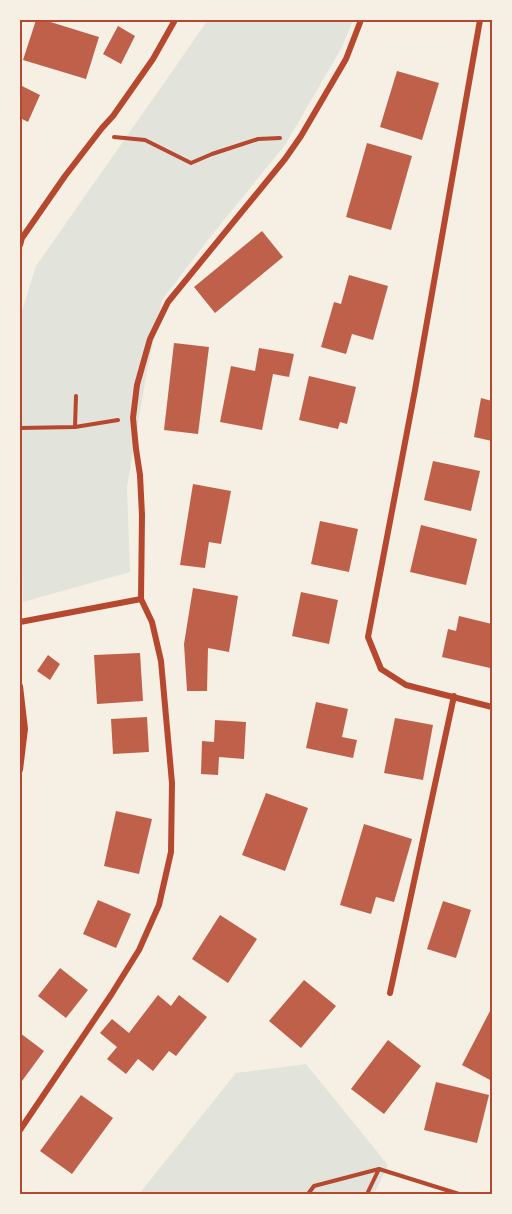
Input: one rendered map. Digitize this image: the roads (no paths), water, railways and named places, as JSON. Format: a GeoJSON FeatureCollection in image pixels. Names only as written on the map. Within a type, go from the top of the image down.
{"type":"FeatureCollection","features":[{"type":"Feature","properties":{"kind":"street"},"geometry":{"type":"LineString","coordinates":[[20,245],[22,237],[65,176],[113,116],[153,58],[175,20]]}},
{"type":"Feature","properties":{"kind":"street"},"geometry":{"type":"LineString","coordinates":[[20,1130],[139,950],[159,905],[171,852],[172,783],[161,661],[152,622],[141,599],[142,515],[134,418],[137,385],[150,339],[168,302],[285,159],[301,136],[346,59],[361,20]]}},
{"type":"Feature","properties":{"kind":"street"},"geometry":{"type":"LineString","coordinates":[[480,20],[415,390],[368,637],[381,669],[406,685],[492,706]]}},
{"type":"Feature","properties":{"kind":"street"},"geometry":{"type":"LineString","coordinates":[[20,622],[141,599]]}},
{"type":"Feature","properties":{"kind":"street"},"geometry":{"type":"LineString","coordinates":[[20,686],[25,729],[20,770]]}},
{"type":"Feature","properties":{"kind":"street"},"geometry":{"type":"LineString","coordinates":[[390,993],[454,696]]}}]}
